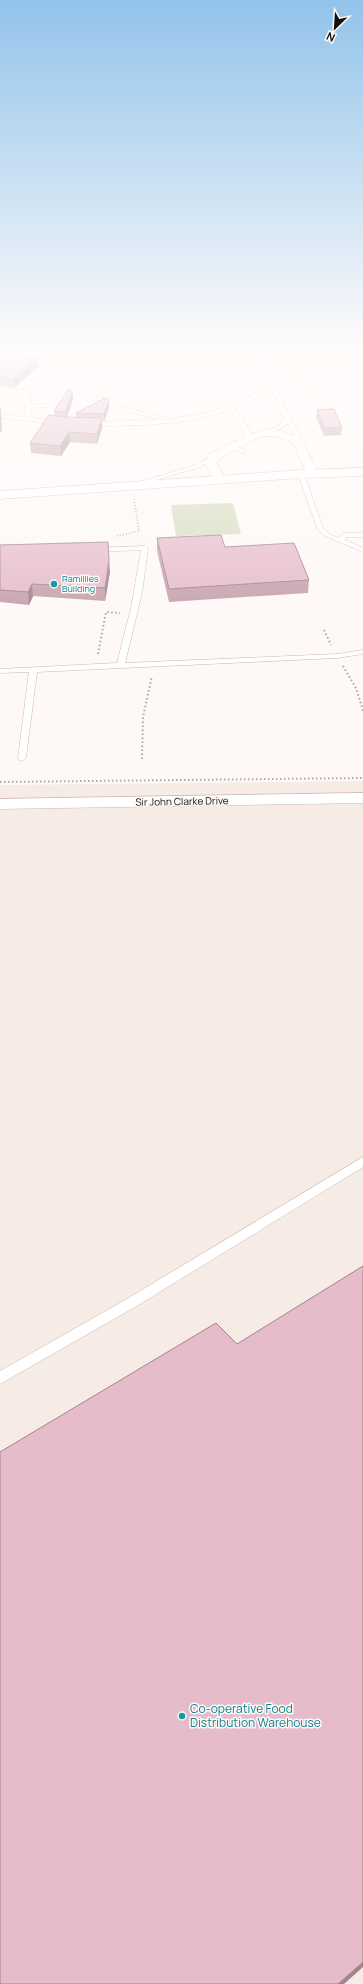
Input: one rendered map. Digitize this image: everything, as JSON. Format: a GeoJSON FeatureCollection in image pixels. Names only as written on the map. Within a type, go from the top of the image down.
{"type":"FeatureCollection","features":[{"type":"Feature","properties":{"kind":"street"},"geometry":{"type":"LineString","coordinates":[[220,479],[211,465],[212,458],[237,449],[248,440]]}},
{"type":"Feature","properties":{"kind":"street"},"geometry":{"type":"LineString","coordinates":[[294,440],[298,442],[307,474]]}},
{"type":"Feature","properties":{"kind":"street"},"geometry":{"type":"LineString","coordinates":[[0,495],[220,479],[363,472]]}},
{"type":"Feature","properties":{"kind":"street","name":"Sir John Clarke Drive"},"geometry":{"type":"LineString","coordinates":[[0,804],[363,798]]}},
{"type":"Feature","properties":{"kind":"lane"},"geometry":{"type":"LineString","coordinates":[[128,485],[153,481],[179,473],[198,466],[212,458]]}},
{"type":"Feature","properties":{"kind":"lane"},"geometry":{"type":"LineString","coordinates":[[307,474],[320,529],[327,535],[363,550]]}},
{"type":"Feature","properties":{"kind":"lane"},"geometry":{"type":"LineString","coordinates":[[341,541],[344,535],[363,535]]}},
{"type":"Feature","properties":{"kind":"lane"},"geometry":{"type":"LineString","coordinates":[[90,550],[145,548],[135,611],[120,666]]}},
{"type":"Feature","properties":{"kind":"lane"},"geometry":{"type":"LineString","coordinates":[[0,671],[33,671],[337,656],[363,652]]}},
{"type":"Feature","properties":{"kind":"lane"},"geometry":{"type":"LineString","coordinates":[[22,758],[33,671]]}},
{"type":"Feature","properties":{"kind":"lane"},"geometry":{"type":"LineString","coordinates":[[0,1378],[138,1299],[363,1162]]}},
{"type":"Feature","properties":{"kind":"path"},"geometry":{"type":"LineString","coordinates":[[110,537],[139,531],[134,498]]}},
{"type":"Feature","properties":{"kind":"path"},"geometry":{"type":"LineString","coordinates":[[98,659],[106,612],[125,613]]}},
{"type":"Feature","properties":{"kind":"path"},"geometry":{"type":"LineString","coordinates":[[324,630],[356,688],[363,711]]}},
{"type":"Feature","properties":{"kind":"path"},"geometry":{"type":"LineString","coordinates":[[0,782],[363,778]]}},
{"type":"Feature","properties":{"kind":"shaded area"},"geometry":{"type":"Polygon","coordinates":[[[363,781],[363,1984],[0,1984],[0,785],[363,781]]]}},
{"type":"Feature","properties":{"kind":"green space"},"geometry":{"type":"Polygon","coordinates":[[[233,503],[241,534],[176,536],[171,505],[233,503]]]}},
{"type":"Feature","properties":{"kind":"building"},"geometry":{"type":"Polygon","coordinates":[[[32,440],[64,440],[60,446],[30,443],[32,440]]]}},
{"type":"Feature","properties":{"kind":"building"},"geometry":{"type":"Polygon","coordinates":[[[221,535],[225,547],[294,543],[309,580],[169,589],[157,538],[221,535]]]}},
{"type":"Feature","properties":{"kind":"building","name":"Ramillies Building"},"geometry":{"type":"Polygon","coordinates":[[[108,542],[109,559],[105,588],[32,584],[28,592],[0,590],[0,545],[108,542]]]}},
{"type":"Feature","properties":{"kind":"building","name":"Co-operative Food Distribution Warehouse"},"geometry":{"type":"Polygon","coordinates":[[[363,1266],[363,1962],[338,1984],[0,1984],[0,1452],[216,1323],[237,1344],[363,1266]]]}},
{"type":"Feature","properties":{"kind":"place","name":"Ramillies Building"},"geometry":{"type":"Point","coordinates":[54,584]}},
{"type":"Feature","properties":{"kind":"place","name":"Co-operative Food Distribution Warehouse"},"geometry":{"type":"Point","coordinates":[182,1716]}}]}
